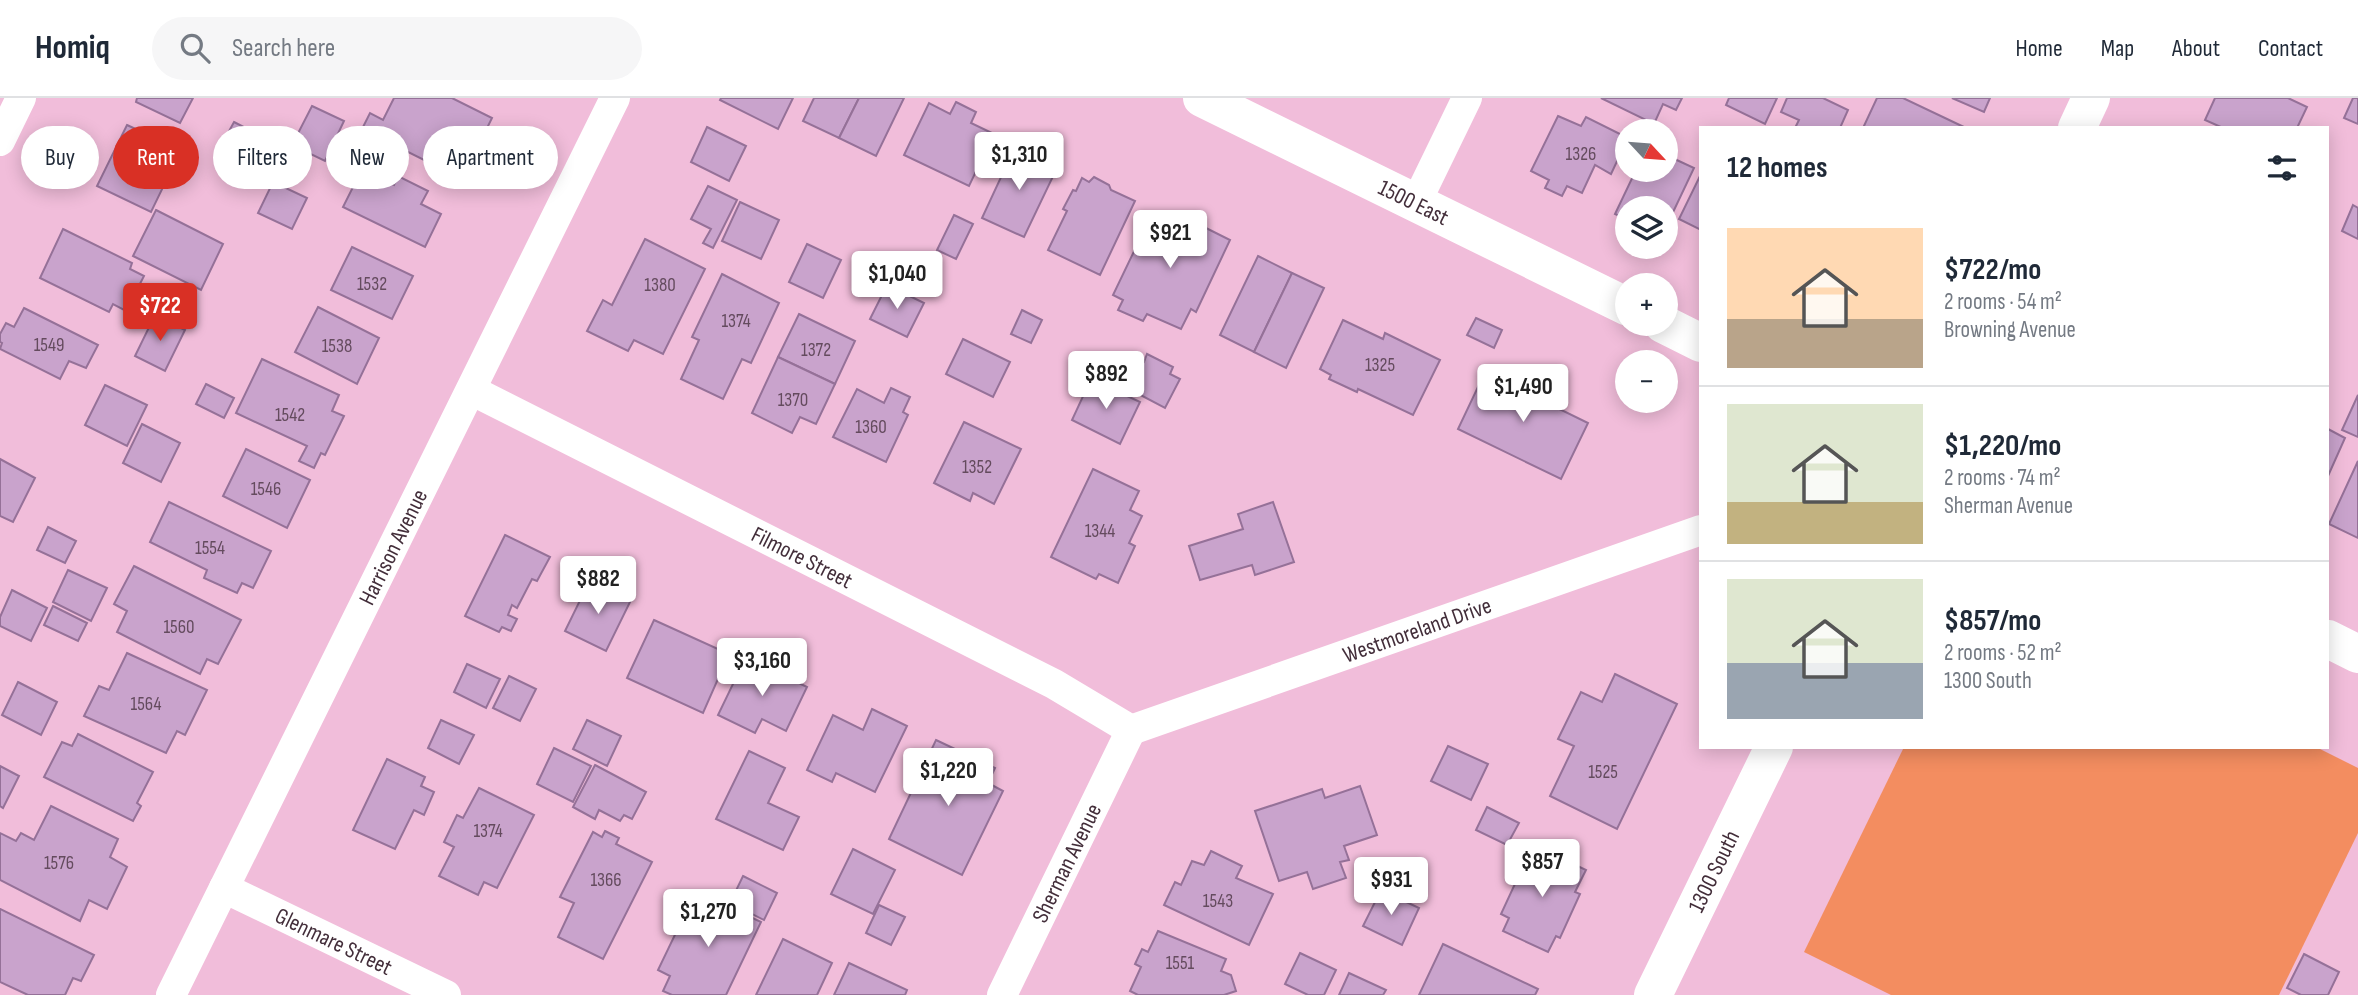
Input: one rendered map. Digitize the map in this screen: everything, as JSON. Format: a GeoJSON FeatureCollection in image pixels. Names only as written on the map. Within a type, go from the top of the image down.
{"type":"FeatureCollection","features":[{"type":"Feature","properties":{"kind":"street"},"geometry":{"type":"LineString","coordinates":[[0,141],[21,98]]}},
{"type":"Feature","properties":{"kind":"street","name":"Harrison Avenue"},"geometry":{"type":"LineString","coordinates":[[171,995],[615,98]]}},
{"type":"Feature","properties":{"kind":"street","name":"1500 East"},"geometry":{"type":"LineString","coordinates":[[1202,98],[1615,301]]}},
{"type":"Feature","properties":{"kind":"street"},"geometry":{"type":"LineString","coordinates":[[1416,203],[1467,98]]}},
{"type":"Feature","properties":{"kind":"street"},"geometry":{"type":"LineString","coordinates":[[2078,126],[2091,98]]}},
{"type":"Feature","properties":{"kind":"street"},"geometry":{"type":"LineString","coordinates":[[1678,331],[1699,341]]}},
{"type":"Feature","properties":{"kind":"street","name":"Filmore Street"},"geometry":{"type":"LineString","coordinates":[[471,390],[1054,684],[1131,730]]}},
{"type":"Feature","properties":{"kind":"street","name":"Westmoreland Drive"},"geometry":{"type":"LineString","coordinates":[[1131,730],[1699,531]]}},
{"type":"Feature","properties":{"kind":"street"},"geometry":{"type":"LineString","coordinates":[[2329,640],[2358,654]]}},
{"type":"Feature","properties":{"kind":"street","name":"Sherman Avenue"},"geometry":{"type":"LineString","coordinates":[[1002,995],[1131,730]]}},
{"type":"Feature","properties":{"kind":"street","name":"1300 South"},"geometry":{"type":"LineString","coordinates":[[1653,995],[1773,749]]}},
{"type":"Feature","properties":{"kind":"street","name":"Glenmare Street"},"geometry":{"type":"LineString","coordinates":[[224,888],[446,995]]}},
{"type":"Feature","properties":{"kind":"shaded area"},"geometry":{"type":"Polygon","coordinates":[[[1903,749],[2320,749],[2358,768],[2358,833],[2279,995],[1891,995],[1804,952],[1903,749]]]}},
{"type":"Feature","properties":{"kind":"building"},"geometry":{"type":"Polygon","coordinates":[[[137,98],[193,98],[180,123],[136,102],[137,98]]]}},
{"type":"Feature","properties":{"kind":"building"},"geometry":{"type":"Polygon","coordinates":[[[394,98],[452,98],[492,118],[488,126],[423,126],[423,160],[409,152],[409,126],[364,126],[370,113],[383,120],[394,98]]]}},
{"type":"Feature","properties":{"kind":"building"},"geometry":{"type":"Polygon","coordinates":[[[793,98],[778,129],[720,100],[793,98]]]}},
{"type":"Feature","properties":{"kind":"building"},"geometry":{"type":"Polygon","coordinates":[[[814,98],[859,98],[839,138],[803,121],[814,98]]]}},
{"type":"Feature","properties":{"kind":"building"},"geometry":{"type":"Polygon","coordinates":[[[859,98],[904,98],[876,156],[839,138],[859,98]]]}},
{"type":"Feature","properties":{"kind":"building"},"geometry":{"type":"Polygon","coordinates":[[[1601,98],[1682,98],[1676,110],[1663,104],[1656,119],[1644,119],[1601,98]]]}},
{"type":"Feature","properties":{"kind":"building"},"geometry":{"type":"Polygon","coordinates":[[[1729,98],[1777,98],[1765,124],[1726,105],[1729,98]]]}},
{"type":"Feature","properties":{"kind":"building"},"geometry":{"type":"Polygon","coordinates":[[[1787,98],[1823,98],[1848,110],[1841,126],[1796,126],[1799,120],[1781,112],[1787,98]]]}},
{"type":"Feature","properties":{"kind":"building"},"geometry":{"type":"Polygon","coordinates":[[[1877,98],[1903,98],[1962,126],[1864,126],[1877,98]]]}},
{"type":"Feature","properties":{"kind":"building"},"geometry":{"type":"Polygon","coordinates":[[[1952,98],[1990,98],[1984,112],[1952,98]]]}},
{"type":"Feature","properties":{"kind":"building"},"geometry":{"type":"Polygon","coordinates":[[[2215,98],[2288,98],[2307,107],[2298,126],[2218,126],[2205,120],[2215,98]]]}},
{"type":"Feature","properties":{"kind":"building"},"geometry":{"type":"Polygon","coordinates":[[[2353,98],[2358,98],[2358,124],[2344,118],[2353,98]]]}},
{"type":"Feature","properties":{"kind":"building"},"geometry":{"type":"Polygon","coordinates":[[[956,102],[976,112],[971,123],[994,134],[969,186],[904,155],[929,103],[950,114],[956,102]]]}},
{"type":"Feature","properties":{"kind":"building"},"geometry":{"type":"Polygon","coordinates":[[[312,106],[344,121],[342,126],[326,126],[325,161],[312,155],[312,126],[302,126],[312,106]]]}},
{"type":"Feature","properties":{"kind":"building"},"geometry":{"type":"Polygon","coordinates":[[[1558,116],[1581,126],[1586,117],[1615,132],[1615,166],[1611,174],[1595,165],[1582,193],[1567,186],[1562,196],[1545,188],[1549,180],[1531,171],[1558,116]]]}},
{"type":"Feature","properties":{"kind":"building"},"geometry":{"type":"Polygon","coordinates":[[[707,127],[746,146],[729,181],[691,162],[707,127]]]}},
{"type":"Feature","properties":{"kind":"building"},"geometry":{"type":"Polygon","coordinates":[[[1015,147],[1057,168],[1024,237],[982,218],[1015,147]]]}},
{"type":"Feature","properties":{"kind":"building"},"geometry":{"type":"Polygon","coordinates":[[[113,153],[113,189],[162,189],[151,212],[99,187],[113,153]]]}},
{"type":"Feature","properties":{"kind":"building"},"geometry":{"type":"Polygon","coordinates":[[[1678,161],[1694,168],[1678,202],[1678,196],[1624,196],[1630,182],[1678,182],[1678,161]]]}},
{"type":"Feature","properties":{"kind":"building"},"geometry":{"type":"Polygon","coordinates":[[[1094,177],[1109,185],[1111,190],[1135,201],[1100,275],[1048,250],[1067,211],[1063,209],[1073,190],[1076,191],[1082,178],[1089,182],[1094,177]]]}},
{"type":"Feature","properties":{"kind":"building"},"geometry":{"type":"Polygon","coordinates":[[[1699,178],[1699,229],[1679,219],[1699,178]]]}},
{"type":"Feature","properties":{"kind":"building"},"geometry":{"type":"Polygon","coordinates":[[[409,182],[428,191],[421,204],[441,214],[425,247],[343,207],[352,189],[409,189],[409,182]]]}},
{"type":"Feature","properties":{"kind":"building"},"geometry":{"type":"Polygon","coordinates":[[[708,186],[737,200],[713,248],[703,243],[711,229],[691,219],[708,186]]]}},
{"type":"Feature","properties":{"kind":"building"},"geometry":{"type":"Polygon","coordinates":[[[270,189],[288,189],[307,198],[292,229],[258,213],[270,189]]]}},
{"type":"Feature","properties":{"kind":"building"},"geometry":{"type":"Polygon","coordinates":[[[740,202],[779,220],[761,259],[722,241],[740,202]]]}},
{"type":"Feature","properties":{"kind":"building"},"geometry":{"type":"Polygon","coordinates":[[[2353,205],[2358,208],[2358,239],[2342,231],[2353,205]]]}},
{"type":"Feature","properties":{"kind":"building"},"geometry":{"type":"Polygon","coordinates":[[[156,210],[223,244],[201,290],[133,256],[156,210]]]}},
{"type":"Feature","properties":{"kind":"building"},"geometry":{"type":"Polygon","coordinates":[[[1178,214],[1230,240],[1196,312],[1191,309],[1181,329],[1147,314],[1143,321],[1118,310],[1123,300],[1113,295],[1151,216],[1162,221],[1164,217],[1174,222],[1178,214]]]}},
{"type":"Feature","properties":{"kind":"building"},"geometry":{"type":"Polygon","coordinates":[[[954,215],[973,224],[956,259],[937,250],[954,215]]]}},
{"type":"Feature","properties":{"kind":"building"},"geometry":{"type":"Polygon","coordinates":[[[63,229],[132,263],[130,269],[144,276],[126,311],[113,304],[109,312],[40,278],[63,229]]]}},
{"type":"Feature","properties":{"kind":"building"},"geometry":{"type":"Polygon","coordinates":[[[645,239],[705,269],[663,354],[634,340],[628,351],[587,331],[603,300],[612,305],[645,239]]]}},
{"type":"Feature","properties":{"kind":"building"},"geometry":{"type":"Polygon","coordinates":[[[807,244],[841,260],[823,298],[789,282],[807,244]]]}},
{"type":"Feature","properties":{"kind":"building"},"geometry":{"type":"Polygon","coordinates":[[[352,247],[413,276],[392,319],[331,290],[352,247]]]}},
{"type":"Feature","properties":{"kind":"building"},"geometry":{"type":"Polygon","coordinates":[[[1258,256],[1292,273],[1254,352],[1220,335],[1258,256]]]}},
{"type":"Feature","properties":{"kind":"building"},"geometry":{"type":"Polygon","coordinates":[[[1292,273],[1324,288],[1286,368],[1254,352],[1292,273]]]}},
{"type":"Feature","properties":{"kind":"building"},"geometry":{"type":"Polygon","coordinates":[[[722,274],[779,303],[751,363],[742,359],[723,399],[681,379],[699,340],[692,337],[722,274]]]}},
{"type":"Feature","properties":{"kind":"building"},"geometry":{"type":"Polygon","coordinates":[[[887,285],[924,303],[907,337],[870,319],[887,285]]]}},
{"type":"Feature","properties":{"kind":"building"},"geometry":{"type":"Polygon","coordinates":[[[318,307],[379,338],[357,384],[295,352],[318,307]]]}},
{"type":"Feature","properties":{"kind":"building"},"geometry":{"type":"Polygon","coordinates":[[[24,308],[98,345],[86,368],[69,361],[60,379],[0,349],[0,334],[6,323],[14,327],[24,308]]]}},
{"type":"Feature","properties":{"kind":"building"},"geometry":{"type":"Polygon","coordinates":[[[1022,310],[1042,320],[1031,343],[1011,334],[1022,310]]]}},
{"type":"Feature","properties":{"kind":"building"},"geometry":{"type":"Polygon","coordinates":[[[799,314],[855,341],[835,384],[778,357],[799,314]]]}},
{"type":"Feature","properties":{"kind":"building"},"geometry":{"type":"Polygon","coordinates":[[[155,315],[185,330],[165,371],[135,356],[155,315]]]}},
{"type":"Feature","properties":{"kind":"building"},"geometry":{"type":"Polygon","coordinates":[[[1476,318],[1502,330],[1494,348],[1467,335],[1476,318]]]}},
{"type":"Feature","properties":{"kind":"building"},"geometry":{"type":"Polygon","coordinates":[[[1343,320],[1383,339],[1385,333],[1440,360],[1413,415],[1358,389],[1357,392],[1329,379],[1331,375],[1320,369],[1343,320]]]}},
{"type":"Feature","properties":{"kind":"building"},"geometry":{"type":"Polygon","coordinates":[[[963,339],[1010,362],[993,397],[946,374],[963,339]]]}},
{"type":"Feature","properties":{"kind":"building"},"geometry":{"type":"Polygon","coordinates":[[[1147,354],[1173,367],[1170,374],[1180,379],[1165,408],[1131,390],[1133,386],[1121,380],[1133,357],[1144,362],[1147,354]]]}},
{"type":"Feature","properties":{"kind":"building"},"geometry":{"type":"Polygon","coordinates":[[[778,357],[835,384],[816,424],[800,417],[792,433],[752,413],[778,357]]]}},
{"type":"Feature","properties":{"kind":"building"},"geometry":{"type":"Polygon","coordinates":[[[262,359],[339,395],[332,411],[344,416],[325,455],[321,453],[314,468],[299,461],[307,446],[236,413],[262,359]]]}},
{"type":"Feature","properties":{"kind":"building"},"geometry":{"type":"Polygon","coordinates":[[[1486,370],[1527,390],[1530,384],[1547,393],[1543,401],[1588,423],[1561,479],[1458,429],[1486,370]]]}},
{"type":"Feature","properties":{"kind":"building"},"geometry":{"type":"Polygon","coordinates":[[[1091,379],[1140,402],[1120,444],[1072,420],[1091,379]]]}},
{"type":"Feature","properties":{"kind":"building"},"geometry":{"type":"Polygon","coordinates":[[[206,384],[234,398],[224,418],[196,404],[206,384]]]}},
{"type":"Feature","properties":{"kind":"building"},"geometry":{"type":"Polygon","coordinates":[[[105,385],[147,405],[127,446],[85,425],[105,385]]]}},
{"type":"Feature","properties":{"kind":"building"},"geometry":{"type":"Polygon","coordinates":[[[891,388],[910,397],[903,412],[908,415],[886,462],[833,437],[857,389],[884,403],[891,388]]]}},
{"type":"Feature","properties":{"kind":"building"},"geometry":{"type":"Polygon","coordinates":[[[2358,395],[2358,437],[2342,430],[2358,395]]]}},
{"type":"Feature","properties":{"kind":"building"},"geometry":{"type":"Polygon","coordinates":[[[964,422],[1021,449],[994,504],[973,493],[970,501],[934,483],[964,422]]]}},
{"type":"Feature","properties":{"kind":"building"},"geometry":{"type":"Polygon","coordinates":[[[142,424],[180,443],[161,482],[123,463],[142,424]]]}},
{"type":"Feature","properties":{"kind":"building"},"geometry":{"type":"Polygon","coordinates":[[[2329,430],[2345,438],[2329,474],[2329,430]]]}},
{"type":"Feature","properties":{"kind":"building"},"geometry":{"type":"Polygon","coordinates":[[[246,449],[310,480],[287,528],[223,496],[246,449]]]}},
{"type":"Feature","properties":{"kind":"building"},"geometry":{"type":"Polygon","coordinates":[[[0,459],[35,478],[13,522],[0,516],[0,459]]]}},
{"type":"Feature","properties":{"kind":"building"},"geometry":{"type":"Polygon","coordinates":[[[2358,461],[2358,538],[2329,524],[2358,461]]]}},
{"type":"Feature","properties":{"kind":"building"},"geometry":{"type":"Polygon","coordinates":[[[1093,469],[1139,491],[1130,510],[1142,516],[1129,543],[1135,546],[1118,583],[1099,574],[1096,579],[1051,557],[1093,469]]]}},
{"type":"Feature","properties":{"kind":"building"},"geometry":{"type":"Polygon","coordinates":[[[169,502],[271,551],[253,588],[242,583],[237,593],[204,578],[207,570],[150,542],[169,502]]]}},
{"type":"Feature","properties":{"kind":"building"},"geometry":{"type":"Polygon","coordinates":[[[1273,502],[1294,562],[1255,575],[1252,565],[1200,580],[1189,546],[1243,529],[1238,514],[1273,502]]]}},
{"type":"Feature","properties":{"kind":"building"},"geometry":{"type":"Polygon","coordinates":[[[48,527],[76,541],[65,563],[37,550],[48,527]]]}},
{"type":"Feature","properties":{"kind":"building"},"geometry":{"type":"Polygon","coordinates":[[[505,535],[550,557],[537,581],[532,579],[517,608],[512,605],[508,615],[517,619],[511,631],[502,627],[499,632],[465,616],[505,535]]]}},
{"type":"Feature","properties":{"kind":"building"},"geometry":{"type":"Polygon","coordinates":[[[134,566],[241,620],[218,664],[207,659],[200,674],[117,632],[127,611],[114,604],[134,566]]]}},
{"type":"Feature","properties":{"kind":"building"},"geometry":{"type":"Polygon","coordinates":[[[68,570],[107,588],[91,621],[53,602],[68,570]]]}},
{"type":"Feature","properties":{"kind":"building"},"geometry":{"type":"Polygon","coordinates":[[[590,580],[631,600],[606,651],[565,631],[590,580]]]}},
{"type":"Feature","properties":{"kind":"building"},"geometry":{"type":"Polygon","coordinates":[[[12,590],[47,608],[31,641],[0,626],[0,617],[12,590]]]}},
{"type":"Feature","properties":{"kind":"building"},"geometry":{"type":"Polygon","coordinates":[[[53,606],[87,623],[78,641],[44,625],[53,606]]]}},
{"type":"Feature","properties":{"kind":"building"},"geometry":{"type":"Polygon","coordinates":[[[654,620],[729,654],[703,713],[627,678],[654,620]]]}},
{"type":"Feature","properties":{"kind":"building"},"geometry":{"type":"Polygon","coordinates":[[[127,653],[207,690],[185,735],[177,731],[166,753],[84,716],[99,686],[109,690],[127,653]]]}},
{"type":"Feature","properties":{"kind":"building"},"geometry":{"type":"Polygon","coordinates":[[[746,657],[807,687],[786,731],[762,719],[755,733],[718,715],[746,657]]]}},
{"type":"Feature","properties":{"kind":"building"},"geometry":{"type":"Polygon","coordinates":[[[467,664],[500,679],[486,708],[454,692],[467,664]]]}},
{"type":"Feature","properties":{"kind":"building"},"geometry":{"type":"Polygon","coordinates":[[[1615,674],[1677,704],[1617,829],[1550,796],[1574,746],[1558,739],[1581,692],[1602,702],[1615,674]]]}},
{"type":"Feature","properties":{"kind":"building"},"geometry":{"type":"Polygon","coordinates":[[[509,676],[536,689],[520,721],[493,708],[509,676]]]}},
{"type":"Feature","properties":{"kind":"building"},"geometry":{"type":"Polygon","coordinates":[[[18,682],[57,702],[41,735],[2,715],[18,682]]]}},
{"type":"Feature","properties":{"kind":"building"},"geometry":{"type":"Polygon","coordinates":[[[872,709],[907,726],[875,792],[836,773],[832,782],[807,770],[833,715],[863,730],[872,709]]]}},
{"type":"Feature","properties":{"kind":"building"},"geometry":{"type":"Polygon","coordinates":[[[441,720],[474,735],[459,764],[428,748],[441,720]]]}},
{"type":"Feature","properties":{"kind":"building"},"geometry":{"type":"Polygon","coordinates":[[[587,720],[621,736],[607,766],[573,749],[587,720]]]}},
{"type":"Feature","properties":{"kind":"building"},"geometry":{"type":"Polygon","coordinates":[[[78,734],[153,772],[137,803],[141,806],[133,821],[44,777],[62,742],[72,746],[78,734]]]}},
{"type":"Feature","properties":{"kind":"building"},"geometry":{"type":"Polygon","coordinates":[[[936,740],[995,768],[988,783],[1003,791],[962,875],[889,839],[936,740]]]}},
{"type":"Feature","properties":{"kind":"building"},"geometry":{"type":"Polygon","coordinates":[[[1448,746],[1488,764],[1471,800],[1431,781],[1448,746]]]}},
{"type":"Feature","properties":{"kind":"building"},"geometry":{"type":"Polygon","coordinates":[[[554,748],[591,766],[573,802],[537,784],[554,748]]]}},
{"type":"Feature","properties":{"kind":"building"},"geometry":{"type":"Polygon","coordinates":[[[749,751],[785,768],[768,803],[799,817],[783,850],[716,819],[749,751]]]}},
{"type":"Feature","properties":{"kind":"building"},"geometry":{"type":"Polygon","coordinates":[[[387,759],[425,777],[421,786],[434,792],[424,815],[414,810],[395,849],[353,830],[387,759]]]}},
{"type":"Feature","properties":{"kind":"building"},"geometry":{"type":"Polygon","coordinates":[[[595,765],[646,792],[632,819],[624,815],[620,821],[599,810],[595,819],[573,807],[595,765]]]}},
{"type":"Feature","properties":{"kind":"building"},"geometry":{"type":"Polygon","coordinates":[[[0,766],[19,776],[3,808],[0,806],[0,766]]]}},
{"type":"Feature","properties":{"kind":"building"},"geometry":{"type":"Polygon","coordinates":[[[1360,786],[1377,835],[1344,846],[1349,860],[1340,862],[1346,878],[1313,889],[1307,872],[1279,881],[1255,811],[1322,789],[1325,798],[1360,786]]]}},
{"type":"Feature","properties":{"kind":"building"},"geometry":{"type":"Polygon","coordinates":[[[479,788],[534,815],[497,888],[484,882],[478,895],[439,876],[454,847],[444,842],[457,815],[463,818],[479,788]]]}},
{"type":"Feature","properties":{"kind":"building"},"geometry":{"type":"Polygon","coordinates":[[[51,806],[118,839],[110,857],[127,867],[107,909],[89,900],[80,921],[0,880],[0,833],[16,841],[21,833],[34,840],[51,806]]]}},
{"type":"Feature","properties":{"kind":"building"},"geometry":{"type":"Polygon","coordinates":[[[1487,807],[1519,823],[1507,845],[1476,830],[1487,807]]]}},
{"type":"Feature","properties":{"kind":"building"},"geometry":{"type":"Polygon","coordinates":[[[605,831],[619,838],[616,844],[652,862],[603,959],[558,937],[574,903],[560,897],[593,832],[602,837],[605,831]]]}},
{"type":"Feature","properties":{"kind":"building"},"geometry":{"type":"Polygon","coordinates":[[[1533,845],[1586,870],[1575,892],[1580,894],[1560,938],[1556,936],[1548,952],[1503,931],[1509,918],[1501,914],[1533,845]]]}},
{"type":"Feature","properties":{"kind":"building"},"geometry":{"type":"Polygon","coordinates":[[[853,849],[895,870],[873,914],[831,894],[853,849]]]}},
{"type":"Feature","properties":{"kind":"building"},"geometry":{"type":"Polygon","coordinates":[[[1211,851],[1242,866],[1236,878],[1273,894],[1249,945],[1164,905],[1175,882],[1181,885],[1192,861],[1204,865],[1211,851]]]}},
{"type":"Feature","properties":{"kind":"building"},"geometry":{"type":"Polygon","coordinates":[[[743,876],[777,893],[764,920],[730,903],[743,876]]]}},
{"type":"Feature","properties":{"kind":"building"},"geometry":{"type":"Polygon","coordinates":[[[1381,890],[1419,908],[1402,945],[1363,926],[1381,890]]]}},
{"type":"Feature","properties":{"kind":"building"},"geometry":{"type":"Polygon","coordinates":[[[696,891],[761,922],[726,995],[672,995],[663,991],[670,976],[658,970],[696,891]]]}},
{"type":"Feature","properties":{"kind":"building"},"geometry":{"type":"Polygon","coordinates":[[[879,905],[905,917],[891,945],[866,933],[879,905]]]}},
{"type":"Feature","properties":{"kind":"building"},"geometry":{"type":"Polygon","coordinates":[[[0,909],[94,955],[81,981],[73,978],[65,995],[28,995],[0,982],[0,909]]]}},
{"type":"Feature","properties":{"kind":"building"},"geometry":{"type":"Polygon","coordinates":[[[1158,931],[1226,959],[1221,971],[1231,975],[1236,991],[1224,995],[1138,995],[1130,991],[1141,967],[1135,964],[1142,949],[1148,952],[1158,931]]]}},
{"type":"Feature","properties":{"kind":"building"},"geometry":{"type":"Polygon","coordinates":[[[783,939],[832,963],[817,995],[756,995],[783,939]]]}},
{"type":"Feature","properties":{"kind":"building"},"geometry":{"type":"Polygon","coordinates":[[[1443,944],[1538,989],[1535,995],[1419,995],[1443,944]]]}},
{"type":"Feature","properties":{"kind":"building"},"geometry":{"type":"Polygon","coordinates":[[[1300,953],[1336,970],[1324,995],[1308,995],[1285,984],[1300,953]]]}},
{"type":"Feature","properties":{"kind":"building"},"geometry":{"type":"Polygon","coordinates":[[[2304,954],[2339,972],[2328,995],[2301,995],[2287,988],[2304,954]]]}},
{"type":"Feature","properties":{"kind":"building"},"geometry":{"type":"Polygon","coordinates":[[[849,963],[907,990],[905,995],[834,995],[849,963]]]}},
{"type":"Feature","properties":{"kind":"building"},"geometry":{"type":"Polygon","coordinates":[[[1349,973],[1386,990],[1383,995],[1339,995],[1349,973]]]}}]}
